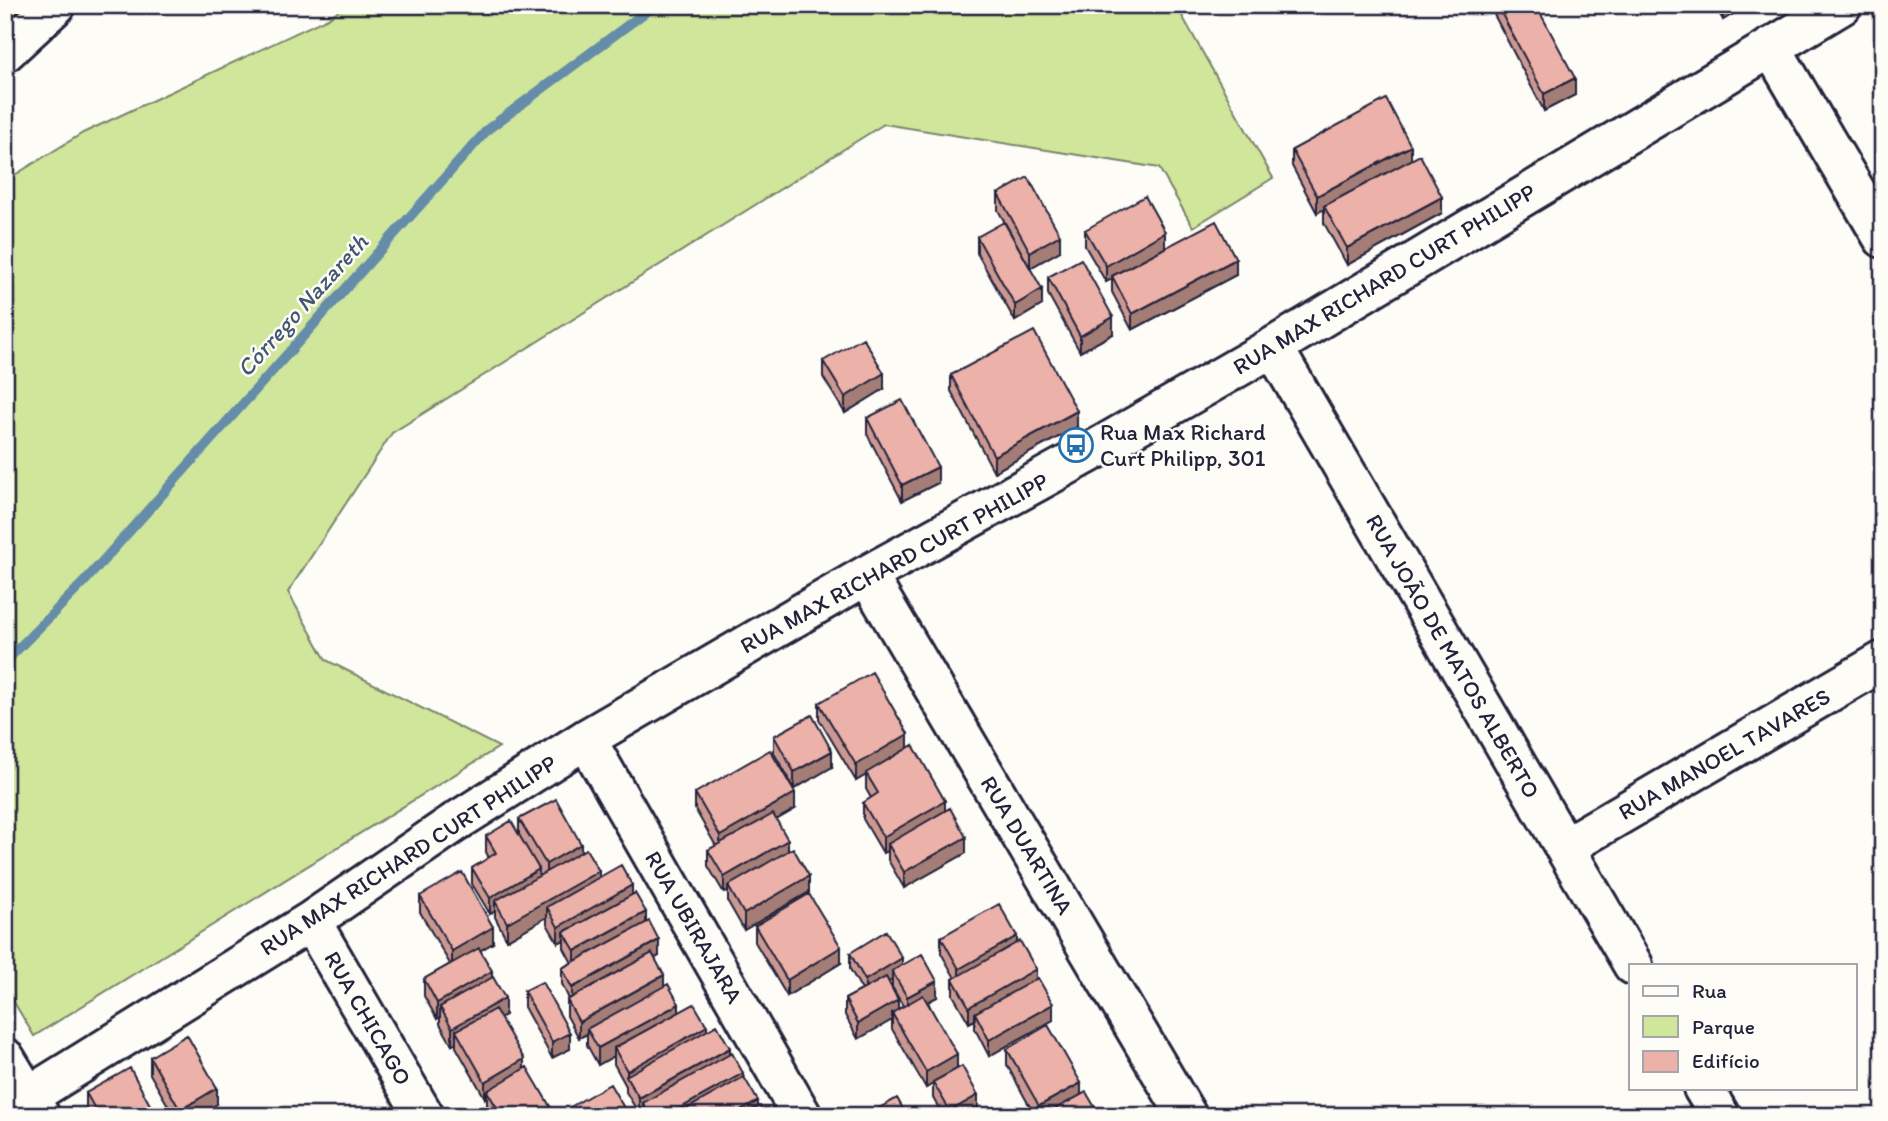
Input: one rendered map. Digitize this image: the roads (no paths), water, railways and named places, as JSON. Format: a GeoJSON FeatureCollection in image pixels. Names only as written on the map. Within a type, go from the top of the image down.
{"type":"FeatureCollection","features":[{"type":"Feature","properties":{"kind":"street"},"geometry":{"type":"LineString","coordinates":[[5,52],[56,5]]}},
{"type":"Feature","properties":{"kind":"street","name":"RUA MAX RICHARD CURT PHILIPP"},"geometry":{"type":"LineString","coordinates":[[26,1109],[457,821],[586,739],[867,575],[1077,460],[1273,346],[1842,5]]}},
{"type":"Feature","properties":{"kind":"street"},"geometry":{"type":"LineString","coordinates":[[1770,47],[1883,238]]}},
{"type":"Feature","properties":{"kind":"street","name":"RUA JOÃO DE MATOS ALBERTO"},"geometry":{"type":"LineString","coordinates":[[1273,346],[1632,964]]}},
{"type":"Feature","properties":{"kind":"street","name":"RUA DUARTINA"},"geometry":{"type":"LineString","coordinates":[[867,575],[1187,1116]]}},
{"type":"Feature","properties":{"kind":"street","name":"RUA MANOEL TAVARES"},"geometry":{"type":"LineString","coordinates":[[1565,847],[1883,661]]}},
{"type":"Feature","properties":{"kind":"street","name":"RUA UBIRAJARA"},"geometry":{"type":"LineString","coordinates":[[586,739],[802,1116]]}},
{"type":"Feature","properties":{"kind":"street","name":"RUA CHICAGO"},"geometry":{"type":"LineString","coordinates":[[311,921],[424,1116]]}},
{"type":"Feature","properties":{"kind":"street"},"geometry":{"type":"LineString","coordinates":[[5,1058],[26,1109]]}},
{"type":"Feature","properties":{"kind":"street"},"geometry":{"type":"LineString","coordinates":[[1704,1090],[1720,1116]]}},
{"type":"Feature","properties":{"kind":"waterway","name":"Córrego Nazareth"},"geometry":{"type":"LineString","coordinates":[[5,662],[85,581],[488,129],[655,5]]}},
{"type":"Feature","properties":{"kind":"place","name":"Rua Max Richard Curt Philipp, 301"},"geometry":{"type":"Point","coordinates":[1076,445]}}]}
